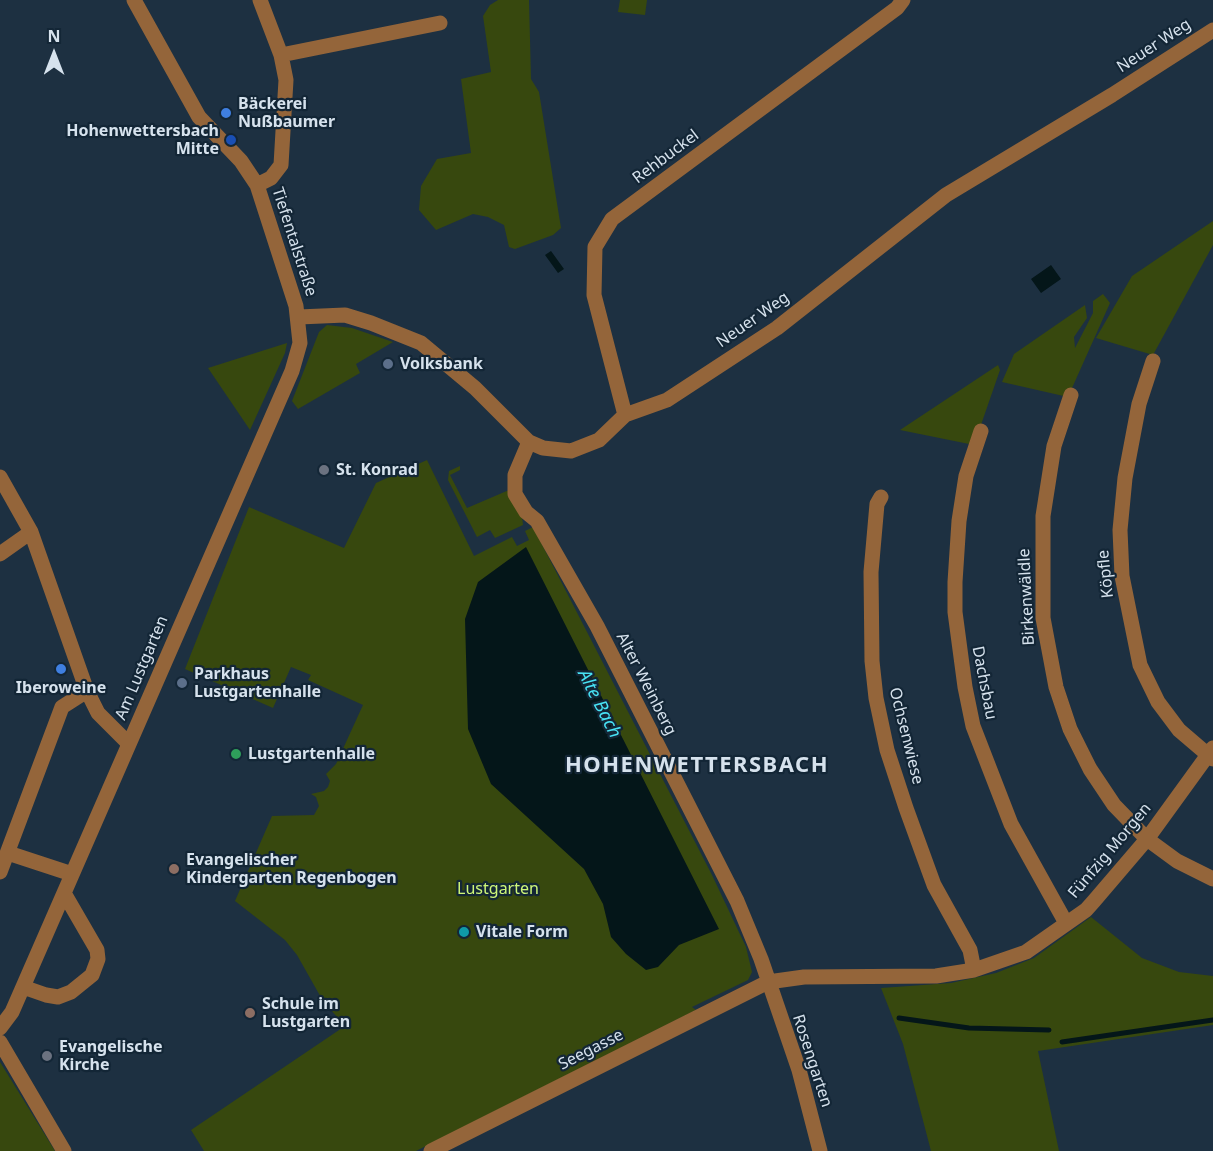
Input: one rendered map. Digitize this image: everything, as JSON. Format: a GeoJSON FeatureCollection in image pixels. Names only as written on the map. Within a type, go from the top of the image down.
{"type":"FeatureCollection","features":[{"type":"Feature","properties":{"kind":"street","name":"Tiefentalstraße"},"geometry":{"type":"LineString","coordinates":[[134,0],[199,117],[241,161],[256,185],[264,202],[299,317]]}},
{"type":"Feature","properties":{"kind":"street"},"geometry":{"type":"LineString","coordinates":[[256,185],[271,178],[281,165],[286,80],[282,55],[260,0]]}},
{"type":"Feature","properties":{"kind":"street","name":"Rehbuckel"},"geometry":{"type":"LineString","coordinates":[[625,415],[594,295],[595,247],[612,219],[897,8],[903,0]]}},
{"type":"Feature","properties":{"kind":"street"},"geometry":{"type":"LineString","coordinates":[[282,55],[440,23]]}},
{"type":"Feature","properties":{"kind":"street","name":"Neuer Weg"},"geometry":{"type":"LineString","coordinates":[[529,442],[543,448],[571,451],[599,440],[625,415],[667,400],[777,328],[946,195],[1112,95],[1213,30]]}},
{"type":"Feature","properties":{"kind":"street"},"geometry":{"type":"LineString","coordinates":[[299,317],[345,315],[371,322],[421,343],[475,388],[529,442]]}},
{"type":"Feature","properties":{"kind":"street","name":"Am Lustgarten"},"geometry":{"type":"LineString","coordinates":[[0,1028],[8,1020],[23,987],[298,356],[301,333],[299,317]]}},
{"type":"Feature","properties":{"kind":"street","name":"Köpfle"},"geometry":{"type":"LineString","coordinates":[[1153,361],[1139,404],[1125,478],[1120,530],[1122,576],[1140,665],[1158,702],[1179,730],[1211,755]]}},
{"type":"Feature","properties":{"kind":"street","name":"Birkenwäldle"},"geometry":{"type":"LineString","coordinates":[[1071,395],[1054,446],[1043,516],[1042,601],[1047,652],[1070,729],[1090,769],[1114,805],[1147,839],[1177,861],[1213,879]]}},
{"type":"Feature","properties":{"kind":"street","name":"Dachsbau"},"geometry":{"type":"LineString","coordinates":[[981,431],[966,476],[955,582],[955,612],[965,687],[973,726],[1007,814],[1066,923]]}},
{"type":"Feature","properties":{"kind":"street","name":"Alter Weinberg"},"geometry":{"type":"LineString","coordinates":[[529,442],[514,475],[515,494],[526,512],[537,521],[628,686],[737,902],[768,982]]}},
{"type":"Feature","properties":{"kind":"street"},"geometry":{"type":"LineString","coordinates":[[0,477],[31,532],[87,691],[98,713],[129,744]]}},
{"type":"Feature","properties":{"kind":"street","name":"Ochsenwiese"},"geometry":{"type":"LineString","coordinates":[[881,497],[878,504],[871,572],[872,661],[876,698],[887,750],[922,852],[934,885],[970,951],[974,970]]}},
{"type":"Feature","properties":{"kind":"street"},"geometry":{"type":"LineString","coordinates":[[0,554],[31,532]]}},
{"type":"Feature","properties":{"kind":"street"},"geometry":{"type":"LineString","coordinates":[[0,872],[62,707],[87,691]]}},
{"type":"Feature","properties":{"kind":"street","name":"Fünfzig Morgen"},"geometry":{"type":"LineString","coordinates":[[768,982],[804,977],[936,976],[974,970],[1026,952],[1086,910],[1147,839],[1211,755]]}},
{"type":"Feature","properties":{"kind":"street"},"geometry":{"type":"LineString","coordinates":[[8,853],[72,874]]}},
{"type":"Feature","properties":{"kind":"street"},"geometry":{"type":"LineString","coordinates":[[23,987],[46,995],[58,996],[71,992],[92,975],[98,959],[97,950],[64,893]]}},
{"type":"Feature","properties":{"kind":"street","name":"Seegasse"},"geometry":{"type":"LineString","coordinates":[[431,1151],[768,982]]}},
{"type":"Feature","properties":{"kind":"street","name":"Rosengarten"},"geometry":{"type":"LineString","coordinates":[[768,982],[799,1070],[820,1151]]}},
{"type":"Feature","properties":{"kind":"street"},"geometry":{"type":"LineString","coordinates":[[0,1042],[64,1151]]}},
{"type":"Feature","properties":{"kind":"green space"},"geometry":{"type":"Polygon","coordinates":[[[498,0],[529,0],[531,79],[539,92],[561,228],[553,235],[515,249],[509,247],[504,225],[488,217],[473,214],[436,230],[419,210],[421,186],[437,159],[471,153],[461,79],[491,72],[483,16],[490,5],[498,0]]]}},
{"type":"Feature","properties":{"kind":"green space"},"geometry":{"type":"Polygon","coordinates":[[[620,0],[647,0],[645,15],[618,12],[620,0]]]}},
{"type":"Feature","properties":{"kind":"green space"},"geometry":{"type":"Polygon","coordinates":[[[1213,221],[1213,245],[1153,355],[1096,338],[1132,276],[1213,221]]]}},
{"type":"Feature","properties":{"kind":"green space"},"geometry":{"type":"Polygon","coordinates":[[[1103,294],[1110,303],[1068,397],[1002,382],[1014,354],[1085,305],[1087,318],[1074,337],[1075,348],[1093,313],[1093,301],[1103,294]]]}},
{"type":"Feature","properties":{"kind":"green space"},"geometry":{"type":"Polygon","coordinates":[[[327,325],[352,328],[393,342],[356,364],[360,373],[298,409],[292,401],[319,332],[327,325]]]}},
{"type":"Feature","properties":{"kind":"green space"},"geometry":{"type":"Polygon","coordinates":[[[287,343],[285,353],[250,430],[208,368],[287,343]]]}},
{"type":"Feature","properties":{"kind":"green space"},"geometry":{"type":"Polygon","coordinates":[[[998,365],[1000,370],[974,445],[900,430],[998,365]]]}},
{"type":"Feature","properties":{"kind":"green space","name":"Lustgarten"},"geometry":{"type":"Polygon","coordinates":[[[427,460],[474,556],[512,537],[517,546],[529,540],[525,531],[533,527],[712,875],[746,947],[752,972],[748,980],[692,1007],[696,1010],[416,1151],[204,1151],[191,1130],[345,1026],[323,1001],[297,955],[285,940],[235,901],[272,816],[314,815],[319,806],[316,797],[311,794],[324,791],[328,787],[330,781],[326,774],[336,764],[363,705],[308,680],[311,675],[291,667],[273,708],[185,669],[249,507],[344,548],[376,483],[427,460]]]}},
{"type":"Feature","properties":{"kind":"green space"},"geometry":{"type":"Polygon","coordinates":[[[460,466],[460,470],[450,475],[467,508],[509,490],[522,516],[523,525],[495,538],[490,530],[477,537],[448,480],[449,471],[460,466]]]}},
{"type":"Feature","properties":{"kind":"green space"},"geometry":{"type":"Polygon","coordinates":[[[1091,917],[1142,958],[1179,972],[1213,976],[1213,1025],[1038,1051],[1059,1151],[931,1151],[903,1044],[881,988],[951,983],[996,973],[1034,958],[1091,917]]]}},
{"type":"Feature","properties":{"kind":"green space"},"geometry":{"type":"Polygon","coordinates":[[[0,1062],[55,1151],[0,1151],[0,1062]]]}},
{"type":"Feature","properties":{"kind":"water"},"geometry":{"type":"Polygon","coordinates":[[[551,251],[564,269],[558,273],[545,255],[551,251]]]}},
{"type":"Feature","properties":{"kind":"water"},"geometry":{"type":"Polygon","coordinates":[[[1051,265],[1061,279],[1041,293],[1031,279],[1051,265]]]}},
{"type":"Feature","properties":{"kind":"water","name":"Alte Bach"},"geometry":{"type":"Polygon","coordinates":[[[526,547],[719,929],[679,945],[658,967],[646,970],[626,954],[611,937],[603,904],[584,869],[491,784],[468,729],[465,619],[478,582],[526,547]]]}},
{"type":"Feature","properties":{"kind":"waterway"},"geometry":{"type":"LineString","coordinates":[[899,1018],[969,1028],[1049,1030]]}},
{"type":"Feature","properties":{"kind":"waterway"},"geometry":{"type":"LineString","coordinates":[[1062,1042],[1213,1020]]}},
{"type":"Feature","properties":{"kind":"place","name":"Bäckerei Nußbaumer"},"geometry":{"type":"Point","coordinates":[226,113]}},
{"type":"Feature","properties":{"kind":"place","name":"Hohenwettersbach Mitte"},"geometry":{"type":"Point","coordinates":[231,140]}},
{"type":"Feature","properties":{"kind":"place","name":"Volksbank"},"geometry":{"type":"Point","coordinates":[388,364]}},
{"type":"Feature","properties":{"kind":"place","name":"St. Konrad"},"geometry":{"type":"Point","coordinates":[324,470]}},
{"type":"Feature","properties":{"kind":"place","name":"Iberoweine"},"geometry":{"type":"Point","coordinates":[61,669]}},
{"type":"Feature","properties":{"kind":"place","name":"Parkhaus Lustgartenhalle"},"geometry":{"type":"Point","coordinates":[182,683]}},
{"type":"Feature","properties":{"kind":"place","name":"Lustgartenhalle"},"geometry":{"type":"Point","coordinates":[236,754]}},
{"type":"Feature","properties":{"kind":"place","name":"Evangelischer Kindergarten Regenbogen"},"geometry":{"type":"Point","coordinates":[174,869]}},
{"type":"Feature","properties":{"kind":"place","name":"Vitale Form"},"geometry":{"type":"Point","coordinates":[464,932]}},
{"type":"Feature","properties":{"kind":"place","name":"Schule im Lustgarten"},"geometry":{"type":"Point","coordinates":[250,1013]}},
{"type":"Feature","properties":{"kind":"place","name":"Evangelische Kirche"},"geometry":{"type":"Point","coordinates":[47,1056]}},
{"type":"Feature","properties":{"kind":"district","name":"HOHENWETTERSBACH"},"geometry":{"type":"Point","coordinates":[697,766]}}]}
